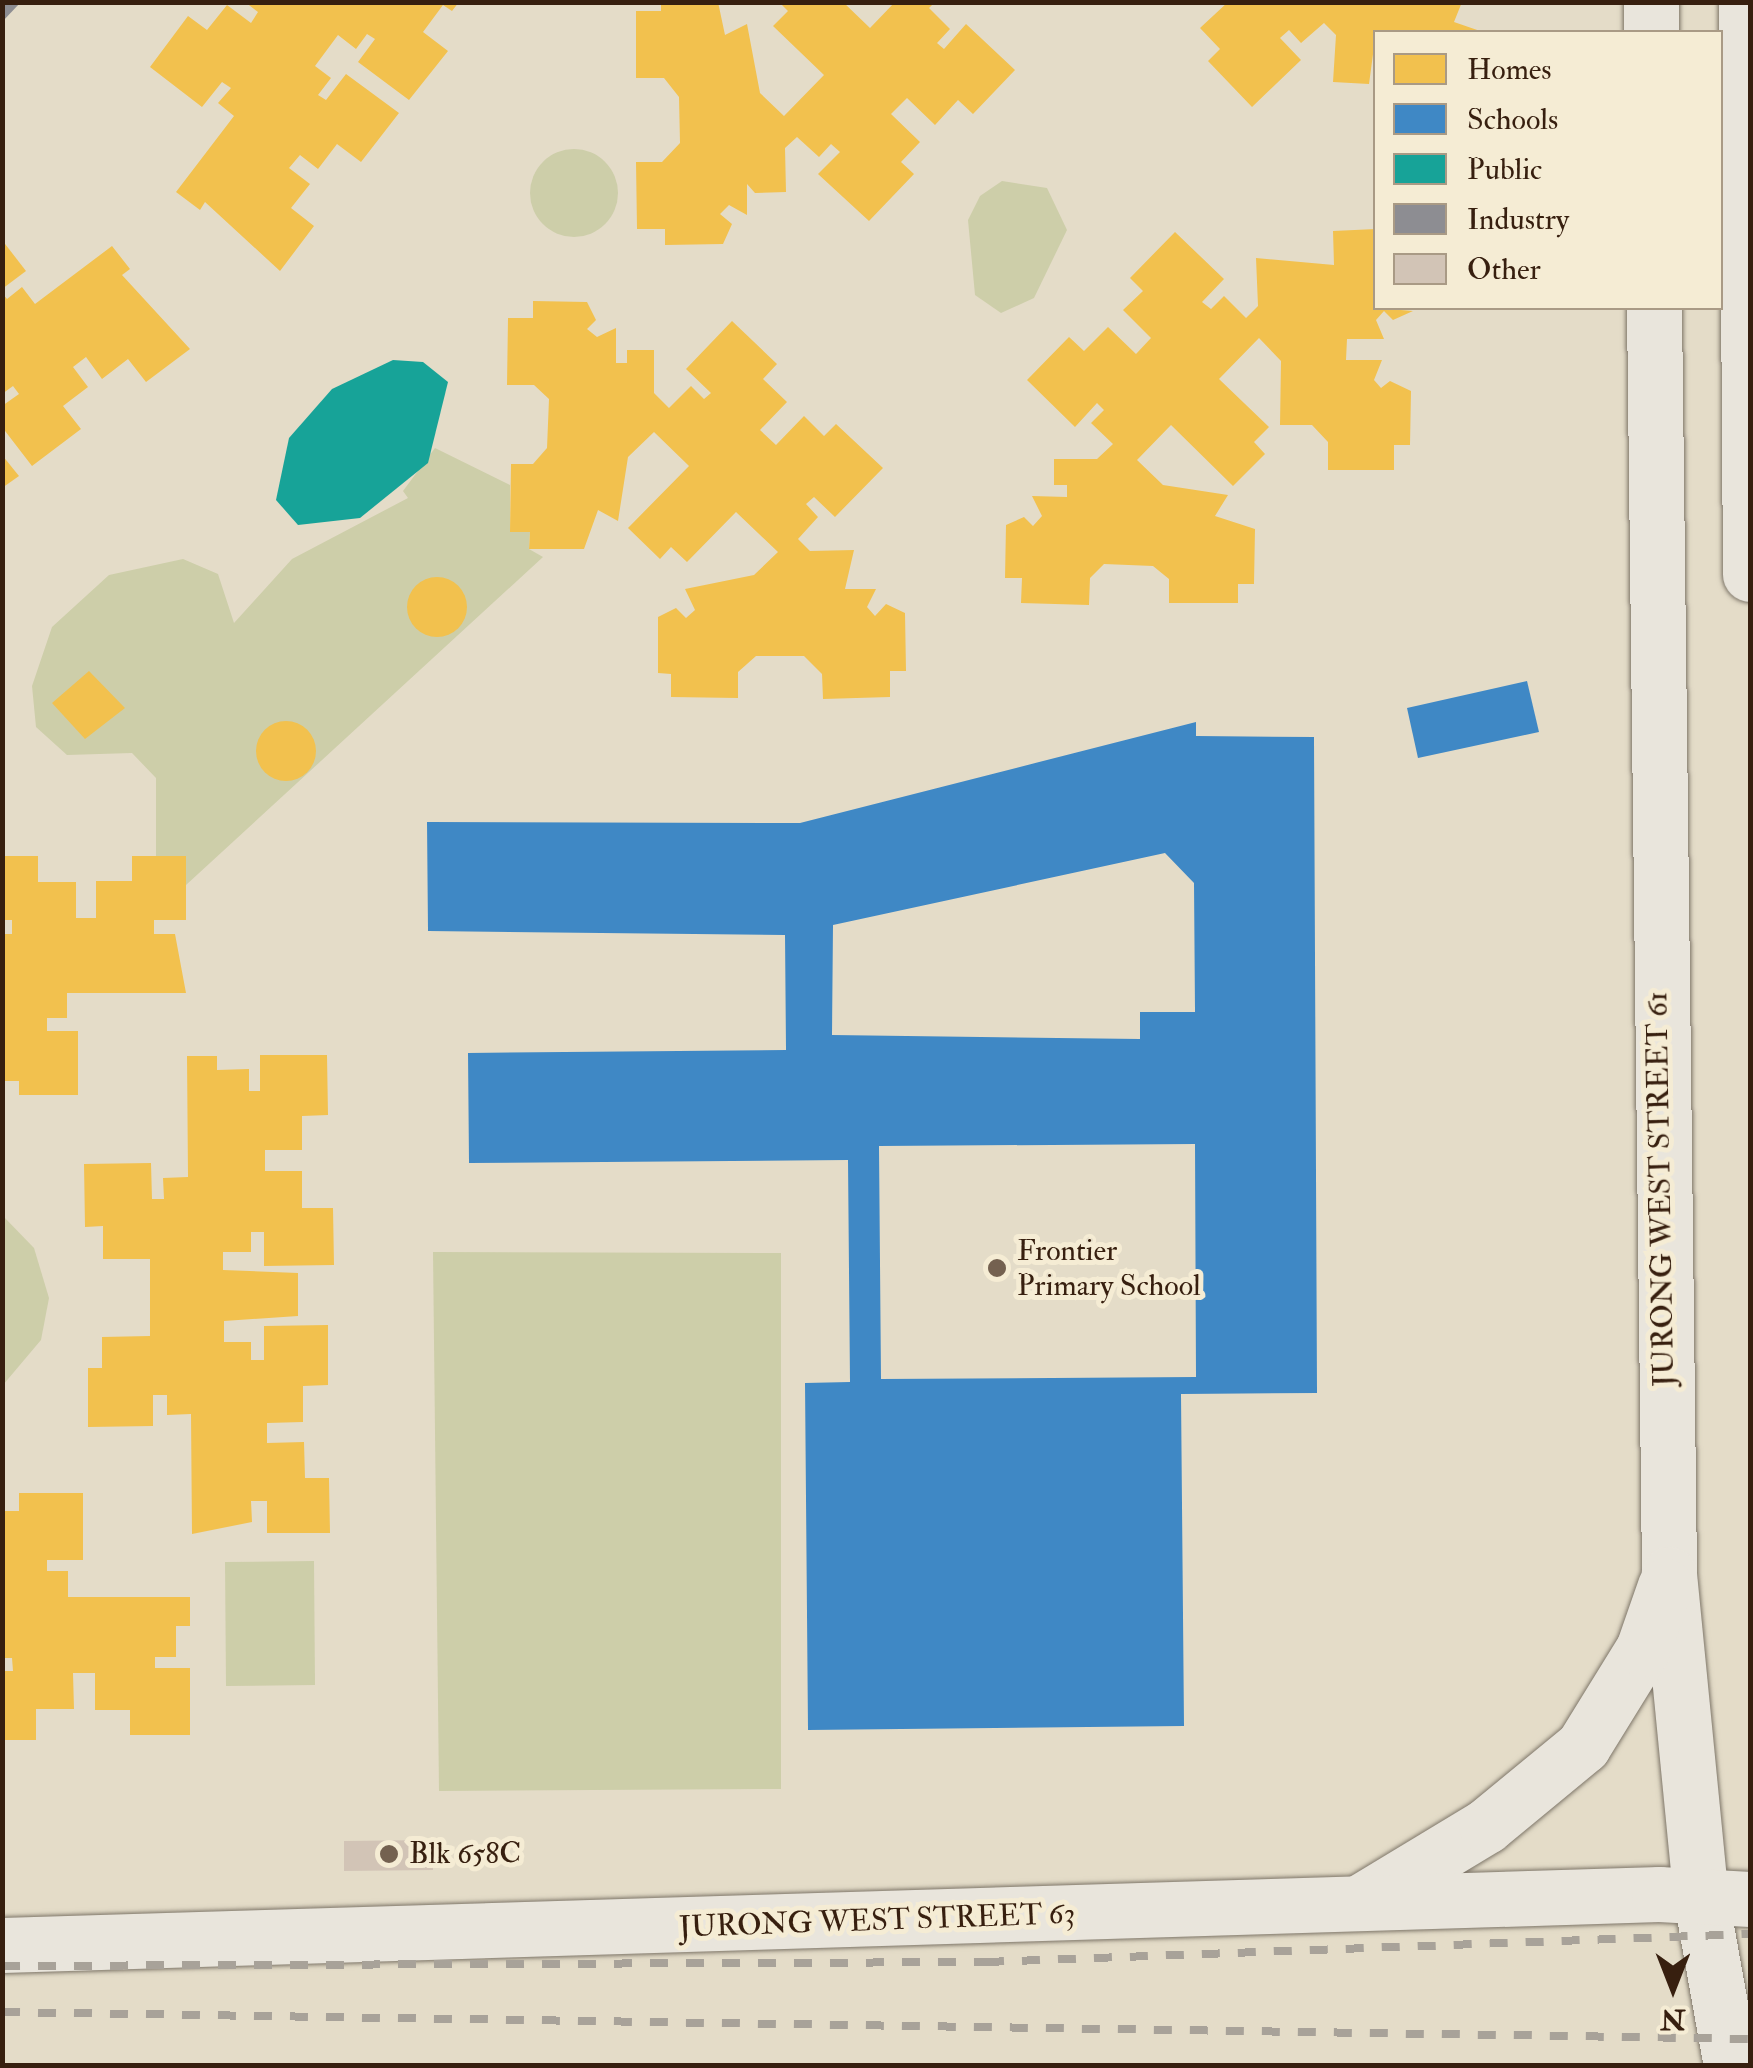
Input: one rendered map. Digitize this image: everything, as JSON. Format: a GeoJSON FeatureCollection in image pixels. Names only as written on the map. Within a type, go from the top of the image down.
{"type":"FeatureCollection","features":[{"type":"Feature","properties":{"kind":"street"},"geometry":{"type":"LineString","coordinates":[[1651,2],[1651,30]]}},
{"type":"Feature","properties":{"kind":"street"},"geometry":{"type":"LineString","coordinates":[[1746,2],[1750,574]]}},
{"type":"Feature","properties":{"kind":"street","name":"JURONG WEST STREET 61"},"geometry":{"type":"LineString","coordinates":[[1654,310],[1669,1574],[1726,1899],[1730,2066]]}},
{"type":"Feature","properties":{"kind":"street"},"geometry":{"type":"LineString","coordinates":[[1348,1908],[1486,1826],[1583,1746],[1642,1649],[1669,1574]]}},
{"type":"Feature","properties":{"kind":"street","name":"JURONG WEST STREET 63"},"geometry":{"type":"LineString","coordinates":[[2,1945],[1726,1899]]}},
{"type":"Feature","properties":{"kind":"green space"},"geometry":{"type":"Polygon","coordinates":[[[574,149],[599,156],[611,168],[618,193],[611,218],[599,230],[574,237],[549,230],[537,218],[530,193],[537,168],[549,156],[574,149]]]}},
{"type":"Feature","properties":{"kind":"green space"},"geometry":{"type":"Polygon","coordinates":[[[1002,181],[1047,188],[1067,230],[1034,298],[1001,313],[975,295],[968,220],[980,196],[1002,181]]]}},
{"type":"Feature","properties":{"kind":"green space"},"geometry":{"type":"Polygon","coordinates":[[[435,448],[510,485],[510,532],[530,532],[529,549],[543,557],[186,885],[186,857],[156,856],[156,778],[132,753],[67,755],[36,727],[32,686],[52,627],[109,575],[183,559],[218,574],[234,623],[292,559],[408,498],[403,491],[435,448]]]}},
{"type":"Feature","properties":{"kind":"green space"},"geometry":{"type":"Polygon","coordinates":[[[3,1216],[34,1248],[49,1298],[41,1340],[3,1385],[3,1216]]]}},
{"type":"Feature","properties":{"kind":"green space"},"geometry":{"type":"Polygon","coordinates":[[[433,1252],[781,1253],[781,1789],[439,1791],[433,1252]]]}},
{"type":"Feature","properties":{"kind":"green space"},"geometry":{"type":"Polygon","coordinates":[[[314,1561],[315,1685],[226,1686],[225,1562],[314,1561]]]}},
{"type":"Feature","properties":{"kind":"building: Homes"},"geometry":{"type":"Polygon","coordinates":[[[245,2],[459,2],[452,11],[443,5],[423,32],[448,51],[409,100],[358,62],[375,39],[367,34],[356,49],[338,35],[315,66],[331,78],[318,95],[326,100],[346,74],[399,113],[361,162],[337,144],[318,169],[300,155],[289,168],[310,184],[291,208],[314,226],[280,271],[205,202],[200,210],[176,192],[234,116],[218,103],[231,88],[222,82],[202,107],[150,67],[188,16],[207,30],[227,5],[251,23],[258,12],[245,2]]]}},
{"type":"Feature","properties":{"kind":"building: Homes"},"geometry":{"type":"Polygon","coordinates":[[[661,2],[718,2],[725,35],[747,24],[760,93],[784,116],[824,75],[773,26],[788,11],[779,2],[843,2],[870,28],[895,2],[935,2],[929,8],[950,29],[937,43],[944,49],[966,24],[1015,70],[973,114],[958,100],[935,125],[907,98],[891,114],[920,142],[901,162],[914,174],[869,221],[818,174],[840,152],[831,144],[819,157],[797,137],[785,148],[786,192],[755,193],[747,184],[747,215],[729,205],[720,214],[732,224],[723,244],[665,245],[665,229],[637,229],[636,162],[662,162],[680,143],[679,97],[664,78],[636,78],[636,11],[661,11],[661,2]]]}},
{"type":"Feature","properties":{"kind":"building: Homes"},"geometry":{"type":"Polygon","coordinates":[[[1228,2],[1462,2],[1454,22],[1477,30],[1373,30],[1369,84],[1333,82],[1336,35],[1324,23],[1301,43],[1289,30],[1280,38],[1301,60],[1252,107],[1208,61],[1220,49],[1200,28],[1228,2]]]}},
{"type":"Feature","properties":{"kind":"building: Homes"},"geometry":{"type":"Polygon","coordinates":[[[1373,229],[1373,310],[1413,311],[1393,320],[1384,311],[1376,320],[1384,339],[1347,339],[1346,360],[1382,360],[1374,380],[1381,388],[1390,381],[1411,391],[1410,445],[1394,445],[1394,470],[1328,470],[1328,442],[1312,425],[1280,425],[1281,361],[1259,338],[1219,379],[1269,427],[1254,442],[1265,454],[1233,486],[1171,425],[1137,460],[1163,485],[1228,495],[1215,516],[1255,529],[1254,584],[1238,584],[1238,603],[1169,603],[1169,579],[1153,566],[1104,564],[1090,578],[1089,605],[1021,603],[1022,578],[1005,578],[1006,525],[1024,517],[1033,526],[1042,516],[1032,496],[1067,497],[1067,485],[1054,485],[1054,459],[1097,459],[1113,444],[1091,423],[1104,410],[1097,403],[1075,427],[1027,380],[1069,337],[1084,351],[1108,327],[1136,354],[1151,338],[1123,310],[1143,291],[1130,278],[1175,232],[1224,279],[1202,302],[1211,309],[1224,296],[1246,318],[1258,306],[1256,258],[1334,265],[1333,231],[1373,229]]]}},
{"type":"Feature","properties":{"kind":"building: Homes"},"geometry":{"type":"Polygon","coordinates":[[[2,240],[26,271],[2,289],[2,240]]]}},
{"type":"Feature","properties":{"kind":"building: Homes"},"geometry":{"type":"Polygon","coordinates":[[[112,246],[130,269],[122,275],[190,349],[146,382],[128,359],[102,379],[86,357],[73,367],[88,387],[63,406],[81,429],[32,466],[2,427],[2,406],[19,394],[13,386],[2,394],[2,293],[7,299],[22,287],[35,304],[112,246]]]}},
{"type":"Feature","properties":{"kind":"building: Homes"},"geometry":{"type":"Polygon","coordinates":[[[533,301],[587,302],[596,320],[587,329],[597,337],[616,328],[616,363],[627,363],[627,350],[654,350],[654,393],[669,408],[691,386],[704,399],[711,393],[686,369],[732,321],[777,364],[763,379],[787,402],[760,430],[776,445],[804,416],[824,436],[836,424],[883,468],[835,517],[814,497],[806,504],[818,517],[798,539],[810,551],[854,550],[845,589],[876,589],[867,607],[875,616],[886,604],[905,613],[906,671],[890,671],[890,697],[823,699],[822,674],[804,656],[756,656],[738,672],[738,698],[671,697],[671,674],[658,673],[658,617],[676,608],[686,618],[695,610],[685,589],[754,575],[778,552],[736,512],[687,562],[671,547],[660,559],[628,528],[689,466],[654,432],[628,457],[618,521],[598,510],[584,549],[529,549],[530,532],[510,532],[511,464],[533,464],[547,448],[549,399],[534,385],[507,385],[508,318],[533,318],[533,301]]]}},
{"type":"Feature","properties":{"kind":"building: Homes"},"geometry":{"type":"Polygon","coordinates":[[[2,455],[19,476],[2,488],[2,455]]]}},
{"type":"Feature","properties":{"kind":"building: Homes"},"geometry":{"type":"Polygon","coordinates":[[[437,577],[458,586],[467,607],[458,628],[437,637],[416,628],[407,607],[416,586],[437,577]]]}},
{"type":"Feature","properties":{"kind":"building: Homes"},"geometry":{"type":"Polygon","coordinates":[[[89,671],[125,708],[85,739],[52,703],[89,671]]]}},
{"type":"Feature","properties":{"kind":"building: Homes"},"geometry":{"type":"Polygon","coordinates":[[[286,721],[307,730],[316,751],[307,772],[286,781],[265,772],[256,751],[265,730],[286,721]]]}},
{"type":"Feature","properties":{"kind":"building: Homes"},"geometry":{"type":"Polygon","coordinates":[[[2,856],[38,856],[38,882],[76,882],[76,918],[96,918],[96,881],[132,881],[132,856],[186,856],[186,920],[154,920],[154,934],[175,934],[186,993],[67,993],[67,1018],[47,1018],[47,1031],[78,1031],[78,1095],[19,1095],[19,1081],[2,1081],[2,934],[12,934],[12,920],[2,920],[2,856]]]}},
{"type":"Feature","properties":{"kind":"building: Homes"},"geometry":{"type":"Polygon","coordinates":[[[260,1055],[327,1055],[328,1115],[302,1116],[302,1150],[265,1150],[265,1171],[302,1171],[302,1208],[333,1208],[334,1265],[264,1266],[264,1232],[251,1232],[251,1252],[223,1252],[223,1270],[298,1273],[298,1316],[224,1321],[224,1342],[251,1342],[251,1360],[264,1360],[264,1326],[328,1325],[328,1385],[303,1386],[303,1422],[267,1423],[267,1443],[304,1442],[305,1478],[329,1478],[330,1533],[267,1533],[267,1501],[251,1501],[252,1522],[192,1534],[191,1414],[167,1415],[167,1395],[153,1395],[153,1426],[88,1427],[88,1368],[102,1368],[102,1337],[150,1336],[150,1259],[103,1259],[103,1226],[85,1227],[84,1164],[151,1163],[152,1199],[164,1199],[163,1178],[188,1177],[187,1056],[217,1056],[217,1070],[249,1069],[249,1091],[260,1091],[260,1055]]]}},
{"type":"Feature","properties":{"kind":"building: Homes"},"geometry":{"type":"Polygon","coordinates":[[[19,1493],[83,1493],[83,1560],[47,1560],[47,1571],[68,1571],[68,1597],[190,1597],[190,1626],[176,1626],[176,1657],[155,1657],[155,1668],[190,1668],[190,1735],[130,1735],[130,1710],[95,1710],[95,1673],[73,1673],[74,1709],[36,1709],[36,1740],[2,1740],[2,1671],[13,1671],[12,1658],[2,1658],[2,1511],[19,1511],[19,1493]]]}},
{"type":"Feature","properties":{"kind":"building: Schools"},"geometry":{"type":"Polygon","coordinates":[[[1527,681],[1539,732],[1418,758],[1407,708],[1527,681]]]}},
{"type":"Feature","properties":{"kind":"building: Schools"},"geometry":{"type":"Polygon","coordinates":[[[1196,722],[1196,736],[1314,737],[1317,1393],[1181,1394],[1184,1726],[808,1730],[805,1383],[850,1382],[848,1160],[469,1163],[468,1053],[786,1050],[785,935],[428,931],[427,822],[800,823],[1196,722]],[[1165,853],[833,925],[832,1035],[1140,1039],[1140,1012],[1195,1012],[1194,883],[1165,853]],[[1195,1144],[879,1146],[881,1379],[1196,1377],[1195,1144]]]}},
{"type":"Feature","properties":{"kind":"building: Public"},"geometry":{"type":"Polygon","coordinates":[[[393,360],[423,362],[448,382],[428,463],[360,518],[298,525],[276,500],[289,438],[332,389],[393,360]]]}},
{"type":"Feature","properties":{"kind":"building: Industry"},"geometry":{"type":"Polygon","coordinates":[[[2,3],[20,3],[2,22],[2,3]]]}},
{"type":"Feature","properties":{"kind":"building: Other"},"geometry":{"type":"Polygon","coordinates":[[[433,1840],[433,1870],[344,1871],[344,1841],[433,1840]]]}},
{"type":"Feature","properties":{"kind":"railway"},"geometry":{"type":"LineString","coordinates":[[2,1966],[986,1962],[1750,1934]]}},
{"type":"Feature","properties":{"kind":"railway"},"geometry":{"type":"LineString","coordinates":[[2,2012],[1750,2039]]}},
{"type":"Feature","properties":{"kind":"place","name":"Frontier Primary School"},"geometry":{"type":"Point","coordinates":[997,1268]}},
{"type":"Feature","properties":{"kind":"place","name":"Blk 658C"},"geometry":{"type":"Point","coordinates":[389,1854]}}]}
